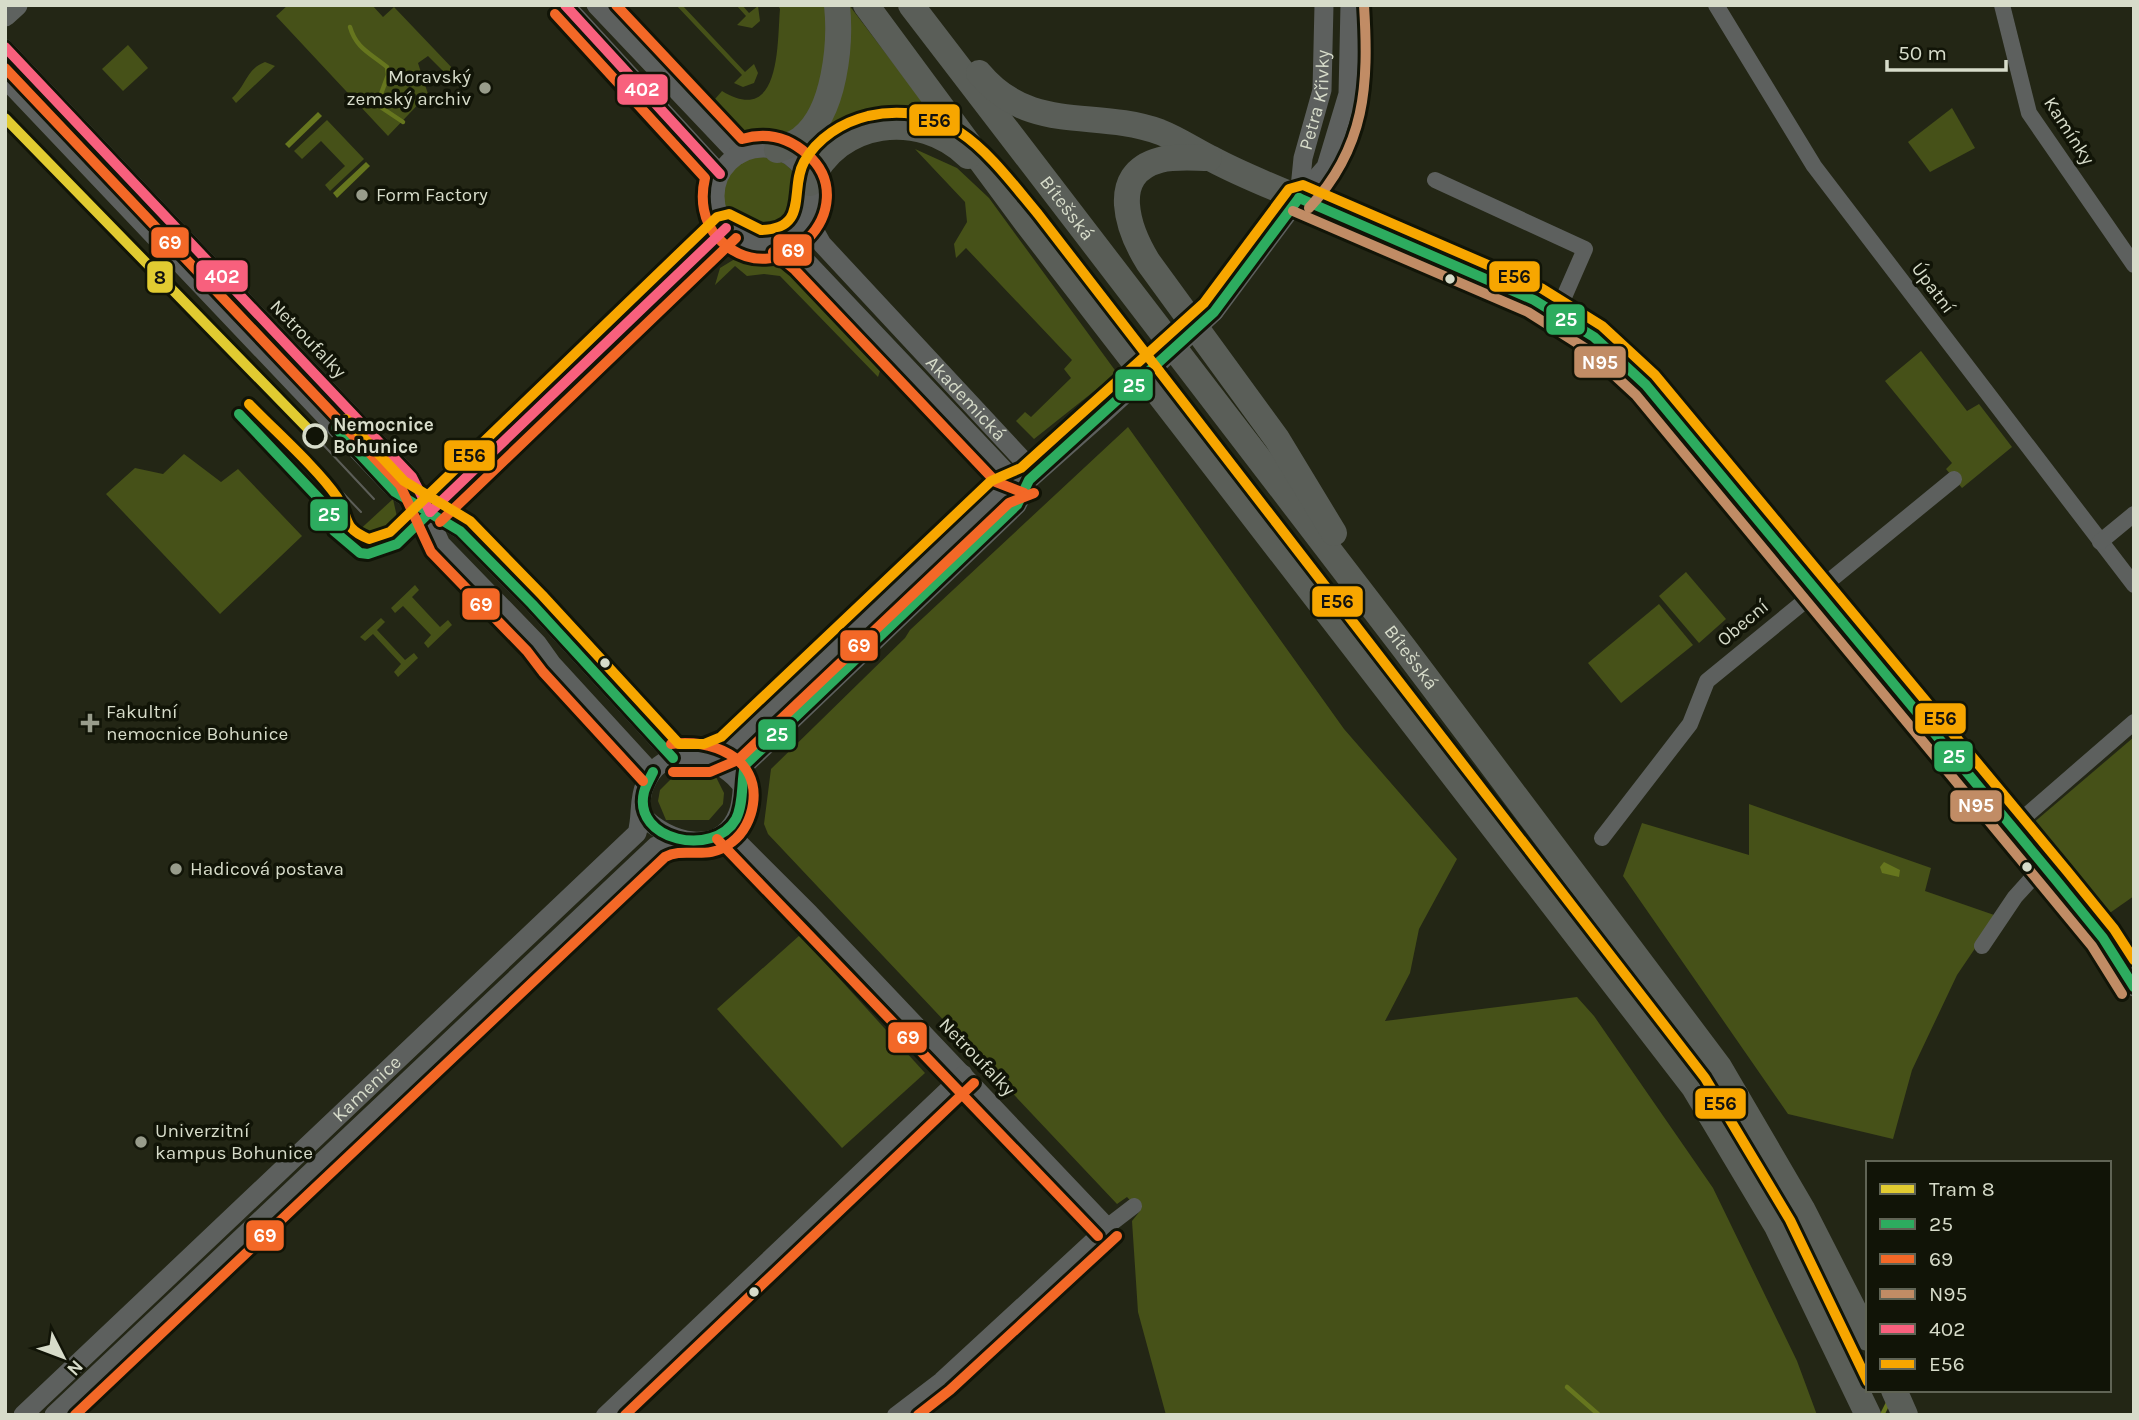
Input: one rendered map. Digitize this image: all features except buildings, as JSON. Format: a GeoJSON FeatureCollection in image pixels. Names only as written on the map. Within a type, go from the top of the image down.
{"type":"FeatureCollection","features":[{"type":"Feature","properties":{"kind":"highway"},"geometry":{"type":"LineString","coordinates":[[777,150],[805,136],[824,104],[837,54],[837,5]]}},
{"type":"Feature","properties":{"kind":"highway","name":"Bítešská"},"geometry":{"type":"LineString","coordinates":[[866,5],[1027,223],[1694,1087],[1777,1226],[1866,1409]]}},
{"type":"Feature","properties":{"kind":"highway","name":"Bítešská"},"geometry":{"type":"LineString","coordinates":[[911,5],[1404,648],[1719,1067],[1802,1209],[1866,1334]]}},
{"type":"Feature","properties":{"kind":"highway"},"geometry":{"type":"LineString","coordinates":[[926,5],[988,84],[1019,107],[1054,117],[1132,124],[1161,132],[1209,158],[1299,198]]}},
{"type":"Feature","properties":{"kind":"highway"},"geometry":{"type":"LineString","coordinates":[[810,183],[824,157],[854,135],[887,127],[920,130],[958,146],[1027,223]]}},
{"type":"Feature","properties":{"kind":"highway"},"geometry":{"type":"LineString","coordinates":[[1209,158],[1161,159],[1139,172],[1127,200],[1130,230],[1149,262],[1278,439],[1404,648]]}},
{"type":"Feature","properties":{"kind":"highway"},"geometry":{"type":"LineString","coordinates":[[1895,1392],[1905,1415]]}},
{"type":"Feature","properties":{"kind":"main road"},"geometry":{"type":"LineString","coordinates":[[5,15],[16,5]]}},
{"type":"Feature","properties":{"kind":"street"},"geometry":{"type":"LineString","coordinates":[[565,5],[720,173]]}},
{"type":"Feature","properties":{"kind":"street"},"geometry":{"type":"LineString","coordinates":[[596,5],[738,155]]}},
{"type":"Feature","properties":{"kind":"street","name":"Petra Křivky"},"geometry":{"type":"LineString","coordinates":[[1299,198],[1303,158],[1322,90],[1324,5]]}},
{"type":"Feature","properties":{"kind":"street","name":"Petra Křivky"},"geometry":{"type":"LineString","coordinates":[[1299,198],[1326,167],[1345,111],[1351,61],[1350,5]]}},
{"type":"Feature","properties":{"kind":"street","name":"Úpatní"},"geometry":{"type":"LineString","coordinates":[[1716,5],[1814,166],[2134,585]]}},
{"type":"Feature","properties":{"kind":"street","name":"Kamínky"},"geometry":{"type":"LineString","coordinates":[[2002,5],[2029,113],[2134,264]]}},
{"type":"Feature","properties":{"kind":"street","name":"Netroufalky"},"geometry":{"type":"LineString","coordinates":[[5,47],[412,477],[442,543],[538,642],[553,663],[653,772]]}},
{"type":"Feature","properties":{"kind":"street","name":"Netroufalky"},"geometry":{"type":"LineString","coordinates":[[5,81],[395,492],[460,531],[673,758]]}},
{"type":"Feature","properties":{"kind":"street"},"geometry":{"type":"LineString","coordinates":[[757,148],[777,150],[798,162],[810,183],[812,197],[807,217],[797,231],[782,241],[752,244],[726,228],[715,202],[720,173],[738,155],[757,148]]}},
{"type":"Feature","properties":{"kind":"street"},"geometry":{"type":"LineString","coordinates":[[1435,180],[1585,249],[1557,313]]}},
{"type":"Feature","properties":{"kind":"street"},"geometry":{"type":"LineString","coordinates":[[653,772],[673,758],[707,758],[729,749],[1001,491],[1029,480],[1214,313],[1299,198],[1534,300],[1594,337],[1646,385],[2044,865],[2103,938],[2134,987]]}},
{"type":"Feature","properties":{"kind":"street","name":"Akademická"},"geometry":{"type":"LineString","coordinates":[[807,217],[822,244],[1021,458],[1029,480]]}},
{"type":"Feature","properties":{"kind":"street"},"geometry":{"type":"LineString","coordinates":[[574,374],[726,228]]}},
{"type":"Feature","properties":{"kind":"street","name":"Akademická"},"geometry":{"type":"LineString","coordinates":[[782,241],[805,260],[1006,472],[1029,480]]}},
{"type":"Feature","properties":{"kind":"street"},"geometry":{"type":"LineString","coordinates":[[430,512],[477,466]]}},
{"type":"Feature","properties":{"kind":"street","name":"Obecní"},"geometry":{"type":"LineString","coordinates":[[1602,838],[1690,724],[1707,681],[1954,479]]}},
{"type":"Feature","properties":{"kind":"street"},"geometry":{"type":"LineString","coordinates":[[727,829],[738,812],[744,765],[750,758],[1017,505],[1029,480]]}},
{"type":"Feature","properties":{"kind":"street"},"geometry":{"type":"LineString","coordinates":[[2100,541],[2134,514]]}},
{"type":"Feature","properties":{"kind":"street"},"geometry":{"type":"LineString","coordinates":[[2012,828],[2134,722]]}},
{"type":"Feature","properties":{"kind":"street"},"geometry":{"type":"LineString","coordinates":[[707,758],[725,767],[740,783]]}},
{"type":"Feature","properties":{"kind":"street","name":"Kamenice"},"geometry":{"type":"LineString","coordinates":[[23,1415],[637,833],[642,815],[642,793],[653,772]]}},
{"type":"Feature","properties":{"kind":"street"},"geometry":{"type":"LineString","coordinates":[[642,815],[663,834],[677,839]]}},
{"type":"Feature","properties":{"kind":"street","name":"Netroufalky"},"geometry":{"type":"LineString","coordinates":[[727,829],[1108,1226]]}},
{"type":"Feature","properties":{"kind":"street","name":"Kamenice"},"geometry":{"type":"LineString","coordinates":[[54,1415],[656,846],[677,839],[708,840],[727,829]]}},
{"type":"Feature","properties":{"kind":"street"},"geometry":{"type":"LineString","coordinates":[[1982,946],[2015,897],[2044,865]]}},
{"type":"Feature","properties":{"kind":"street"},"geometry":{"type":"LineString","coordinates":[[604,1415],[964,1073]]}},
{"type":"Feature","properties":{"kind":"street"},"geometry":{"type":"LineString","coordinates":[[895,1415],[941,1380],[1108,1226],[1134,1206]]}},
{"type":"Feature","properties":{"kind":"shaded area"},"geometry":{"type":"Polygon","coordinates":[[[288,5],[372,5],[383,17],[394,7],[455,71],[449,77],[428,56],[418,63],[428,94],[388,136],[276,16],[288,5]]]}},
{"type":"Feature","properties":{"kind":"shaded area"},"geometry":{"type":"Polygon","coordinates":[[[613,5],[625,5],[715,99],[722,91],[741,99],[756,98],[765,90],[772,77],[778,42],[778,5],[825,5],[823,82],[811,118],[799,132],[782,142],[746,139],[728,132],[723,129],[727,124],[613,5]]]}},
{"type":"Feature","properties":{"kind":"shaded area"},"geometry":{"type":"Polygon","coordinates":[[[676,5],[682,5],[745,72],[754,64],[758,73],[754,83],[743,87],[734,83],[742,75],[676,5]]]}},
{"type":"Feature","properties":{"kind":"shaded area"},"geometry":{"type":"Polygon","coordinates":[[[736,5],[742,5],[749,13],[758,6],[760,21],[752,28],[737,25],[746,16],[736,5]]]}},
{"type":"Feature","properties":{"kind":"shaded area"},"geometry":{"type":"Polygon","coordinates":[[[849,5],[941,126],[890,119],[808,165],[793,149],[812,141],[849,5]]]}},
{"type":"Feature","properties":{"kind":"shaded area"},"geometry":{"type":"Polygon","coordinates":[[[128,45],[148,68],[123,91],[102,69],[128,45]]]}},
{"type":"Feature","properties":{"kind":"shaded area"},"geometry":{"type":"Polygon","coordinates":[[[265,62],[275,66],[236,103],[232,98],[250,73],[265,62]]]}},
{"type":"Feature","properties":{"kind":"shaded area"},"geometry":{"type":"Polygon","coordinates":[[[1952,108],[1975,148],[1930,172],[1908,142],[1952,108]]]}},
{"type":"Feature","properties":{"kind":"shaded area"},"geometry":{"type":"Polygon","coordinates":[[[318,112],[322,116],[289,148],[285,144],[318,112]]]}},
{"type":"Feature","properties":{"kind":"shaded area"},"geometry":{"type":"Polygon","coordinates":[[[327,120],[364,159],[330,191],[325,185],[345,166],[321,141],[302,159],[294,151],[327,120]]]}},
{"type":"Feature","properties":{"kind":"shaded area"},"geometry":{"type":"Polygon","coordinates":[[[915,149],[957,168],[989,198],[1117,373],[1034,439],[1016,421],[1025,412],[1031,417],[1071,378],[1064,369],[1072,360],[966,248],[956,258],[954,244],[967,222],[965,202],[915,149]]]}},
{"type":"Feature","properties":{"kind":"shaded area"},"geometry":{"type":"Polygon","coordinates":[[[754,157],[770,157],[791,168],[802,189],[802,205],[791,226],[770,237],[754,237],[740,231],[728,219],[722,205],[722,189],[728,175],[740,163],[754,157]]]}},
{"type":"Feature","properties":{"kind":"shaded area"},"geometry":{"type":"Polygon","coordinates":[[[366,162],[370,166],[337,198],[333,193],[366,162]]]}},
{"type":"Feature","properties":{"kind":"shaded area"},"geometry":{"type":"Polygon","coordinates":[[[738,257],[780,261],[791,266],[884,359],[878,377],[780,276],[747,276],[735,266],[715,285],[720,268],[738,257]]]}},
{"type":"Feature","properties":{"kind":"shaded area"},"geometry":{"type":"Polygon","coordinates":[[[1921,351],[1967,411],[1979,404],[2012,447],[1962,488],[1946,469],[1952,463],[1885,381],[1921,351]]]}},
{"type":"Feature","properties":{"kind":"shaded area"},"geometry":{"type":"Polygon","coordinates":[[[1128,427],[1344,729],[1457,859],[1419,929],[1410,973],[1385,1021],[1577,997],[1594,1016],[1713,1188],[1797,1361],[1817,1415],[1166,1415],[1138,1312],[1132,1221],[1140,1211],[1127,1197],[1117,1204],[768,834],[764,824],[771,769],[905,638],[910,630],[1128,427]]]}},
{"type":"Feature","properties":{"kind":"shaded area"},"geometry":{"type":"Polygon","coordinates":[[[184,454],[221,482],[238,469],[302,536],[220,614],[106,494],[135,468],[163,474],[184,454]]]}},
{"type":"Feature","properties":{"kind":"shaded area"},"geometry":{"type":"Polygon","coordinates":[[[393,499],[397,517],[386,535],[368,541],[354,535],[393,499]]]}},
{"type":"Feature","properties":{"kind":"shaded area"},"geometry":{"type":"Polygon","coordinates":[[[1686,572],[1726,619],[1699,643],[1659,596],[1686,572]]]}},
{"type":"Feature","properties":{"kind":"shaded area"},"geometry":{"type":"Polygon","coordinates":[[[415,585],[419,590],[412,597],[440,627],[448,620],[452,625],[428,648],[424,643],[431,635],[403,606],[395,613],[391,608],[415,585]]]}},
{"type":"Feature","properties":{"kind":"shaded area"},"geometry":{"type":"Polygon","coordinates":[[[1659,604],[1693,645],[1621,703],[1588,663],[1659,604]]]}},
{"type":"Feature","properties":{"kind":"shaded area"},"geometry":{"type":"Polygon","coordinates":[[[381,618],[385,622],[377,630],[405,660],[414,653],[418,658],[398,677],[394,672],[401,664],[373,634],[365,641],[360,637],[381,618]]]}},
{"type":"Feature","properties":{"kind":"shaded area"},"geometry":{"type":"Polygon","coordinates":[[[2134,737],[2134,896],[2104,917],[2032,824],[2134,737]]]}},
{"type":"Feature","properties":{"kind":"shaded area"},"geometry":{"type":"Polygon","coordinates":[[[675,775],[715,775],[724,793],[723,804],[709,820],[666,820],[658,801],[660,790],[675,775]]]}},
{"type":"Feature","properties":{"kind":"shaded area"},"geometry":{"type":"Polygon","coordinates":[[[1749,804],[1931,868],[1925,891],[1997,916],[1957,975],[1912,1070],[1893,1139],[1788,1114],[1623,876],[1642,823],[1749,855],[1749,804]]]}},
{"type":"Feature","properties":{"kind":"shaded area"},"geometry":{"type":"Polygon","coordinates":[[[1884,862],[1900,870],[1899,877],[1882,873],[1880,867],[1884,862]]]}},
{"type":"Feature","properties":{"kind":"shaded area"},"geometry":{"type":"Polygon","coordinates":[[[800,935],[925,1073],[842,1148],[717,1009],[800,935]]]}},
{"type":"Feature","properties":{"kind":"waterway"},"geometry":{"type":"LineString","coordinates":[[350,27],[360,45],[387,67],[388,75],[378,102],[382,108],[403,122]]}},
{"type":"Feature","properties":{"kind":"waterway"},"geometry":{"type":"LineString","coordinates":[[1567,1387],[1599,1415]]}},
{"type":"Feature","properties":{"kind":"waterway"},"geometry":{"type":"LineString","coordinates":[[1882,1415],[1888,1403]]}},
{"type":"Feature","properties":{"kind":"tunnel"},"geometry":{"type":"LineString","coordinates":[[477,466],[574,375]]}},
{"type":"Feature","properties":{"kind":"tram line","name":"8"},"geometry":{"type":"LineString","coordinates":[[5,118],[315,436]]}},
{"type":"Feature","properties":{"kind":"tram line"},"geometry":{"type":"LineString","coordinates":[[315,436],[374,499]]}},
{"type":"Feature","properties":{"kind":"tram line"},"geometry":{"type":"LineString","coordinates":[[301,449],[361,512]]}},
{"type":"Feature","properties":{"kind":"transit line","name":"402"},"geometry":{"type":"LineString","coordinates":[[565,5],[720,174]]}},
{"type":"Feature","properties":{"kind":"transit line","name":"69"},"geometry":{"type":"LineString","coordinates":[[555,14],[705,178],[704,210],[709,225],[718,238],[742,255],[766,259],[788,253],[808,239],[821,220],[827,198],[823,175],[807,154],[784,140],[768,136],[742,139],[616,5]]}},
{"type":"Feature","properties":{"kind":"transit line","name":"N95"},"geometry":{"type":"LineString","coordinates":[[1309,208],[1342,162],[1360,114],[1366,62],[1364,5]]}},
{"type":"Feature","properties":{"kind":"transit line","name":"402"},"geometry":{"type":"LineString","coordinates":[[5,47],[412,477],[430,512]]}},
{"type":"Feature","properties":{"kind":"transit line","name":"69"},"geometry":{"type":"LineString","coordinates":[[5,68],[400,485],[431,552],[527,651],[643,781]]}},
{"type":"Feature","properties":{"kind":"transit line","name":"E56"},"geometry":{"type":"LineString","coordinates":[[249,404],[329,486],[354,530],[369,539],[390,532],[717,217],[729,214],[761,230],[776,228],[786,223],[795,206],[804,162],[823,138],[840,127],[868,116],[897,113],[923,116],[946,124],[967,137],[986,154],[1038,214],[1705,1078],[1790,1220],[1866,1378]]}},
{"type":"Feature","properties":{"kind":"transit line","name":"E56"},"geometry":{"type":"LineString","coordinates":[[346,419],[404,481],[470,521],[679,744],[704,744],[721,737],[991,481],[1021,468],[1204,303],[1289,189],[1303,185],[1541,288],[1602,326],[1655,375],[2067,871],[2114,929],[2134,960]]}},
{"type":"Feature","properties":{"kind":"transit line","name":"25"},"geometry":{"type":"LineString","coordinates":[[1299,198],[1534,300],[1594,337],[1646,385],[2056,880],[2103,938],[2134,987]]}},
{"type":"Feature","properties":{"kind":"transit line","name":"25"},"geometry":{"type":"LineString","coordinates":[[653,772],[644,792],[644,809],[650,822],[662,832],[694,841],[711,838],[725,831],[739,813],[745,765],[1017,505],[1029,480],[1214,312],[1299,198]]}},
{"type":"Feature","properties":{"kind":"transit line","name":"N95"},"geometry":{"type":"LineString","coordinates":[[1293,211],[1528,312],[1585,348],[1636,395],[2092,946],[2122,994]]}},
{"type":"Feature","properties":{"kind":"transit line","name":"402"},"geometry":{"type":"LineString","coordinates":[[430,512],[726,228]]}},
{"type":"Feature","properties":{"kind":"transit line","name":"69"},"geometry":{"type":"LineString","coordinates":[[440,522],[736,238]]}},
{"type":"Feature","properties":{"kind":"transit line","name":"69"},"geometry":{"type":"LineString","coordinates":[[773,252],[795,270],[996,482],[1024,493]]}},
{"type":"Feature","properties":{"kind":"transit line","name":"25"},"geometry":{"type":"LineString","coordinates":[[239,414],[326,506],[334,531],[360,553],[368,554],[397,544],[430,512]]}},
{"type":"Feature","properties":{"kind":"transit line","name":"25"},"geometry":{"type":"LineString","coordinates":[[336,428],[395,492],[460,531],[532,604],[673,758]]}},
{"type":"Feature","properties":{"kind":"transit line","name":"69"},"geometry":{"type":"LineString","coordinates":[[673,772],[710,772],[738,760],[1009,503],[1034,493]]}},
{"type":"Feature","properties":{"kind":"transit line","name":"69"},"geometry":{"type":"LineString","coordinates":[[75,1415],[665,857],[714,851],[723,848],[740,834],[751,815],[753,804],[753,788],[749,774],[729,754],[716,748],[701,744],[671,744]]}},
{"type":"Feature","properties":{"kind":"transit line","name":"69"},"geometry":{"type":"LineString","coordinates":[[717,839],[1098,1236]]}},
{"type":"Feature","properties":{"kind":"transit line","name":"69"},"geometry":{"type":"LineString","coordinates":[[625,1415],[974,1083]]}},
{"type":"Feature","properties":{"kind":"transit line","name":"69"},"geometry":{"type":"LineString","coordinates":[[918,1415],[950,1390],[1117,1236]]}},
{"type":"Feature","properties":{"kind":"place","name":"Moravský zemský archiv"},"geometry":{"type":"Point","coordinates":[485,88]}},
{"type":"Feature","properties":{"kind":"place","name":"Form Factory"},"geometry":{"type":"Point","coordinates":[362,195]}},
{"type":"Feature","properties":{"kind":"place","name":"Nemocnice Bohunice"},"geometry":{"type":"Point","coordinates":[315,436]}},
{"type":"Feature","properties":{"kind":"place","name":"Fakultní nemocnice Bohunice"},"geometry":{"type":"Point","coordinates":[90,723]}},
{"type":"Feature","properties":{"kind":"place","name":"Hadicová postava"},"geometry":{"type":"Point","coordinates":[176,869]}},
{"type":"Feature","properties":{"kind":"place","name":"Univerzitní kampus Bohunice"},"geometry":{"type":"Point","coordinates":[141,1142]}}]}
